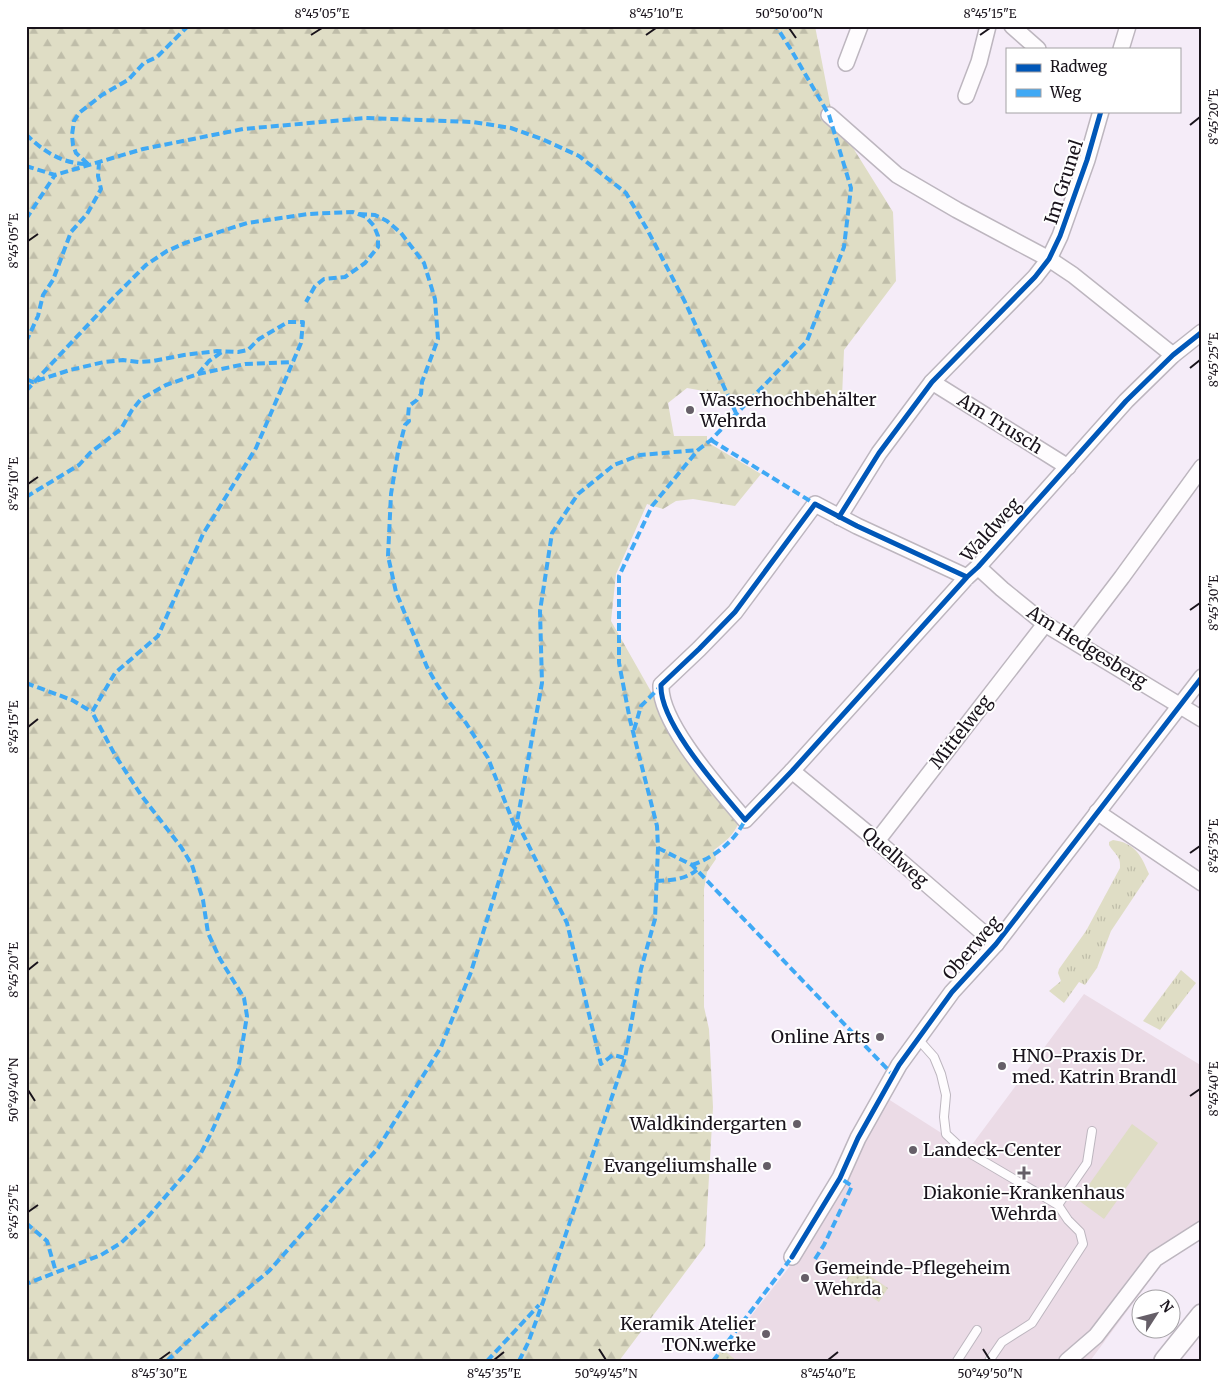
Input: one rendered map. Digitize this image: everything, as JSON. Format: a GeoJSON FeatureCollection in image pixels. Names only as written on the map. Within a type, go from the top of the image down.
{"type":"FeatureCollection","features":[{"type":"Feature","properties":{"kind":"main road"},"geometry":{"type":"LineString","coordinates":[[1165,1361],[1202,1315]]}},
{"type":"Feature","properties":{"kind":"street"},"geometry":{"type":"LineString","coordinates":[[846,63],[860,26]]}},
{"type":"Feature","properties":{"kind":"street"},"geometry":{"type":"LineString","coordinates":[[966,96],[979,62],[988,26]]}},
{"type":"Feature","properties":{"kind":"street"},"geometry":{"type":"LineString","coordinates":[[1012,26],[1037,48]]}},
{"type":"Feature","properties":{"kind":"street"},"geometry":{"type":"LineString","coordinates":[[1121,48],[1128,26]]}},
{"type":"Feature","properties":{"kind":"street","name":"Im Grunel"},"geometry":{"type":"LineString","coordinates":[[839,517],[879,453],[932,382],[1035,277],[1049,260],[1060,236],[1101,112]]}},
{"type":"Feature","properties":{"kind":"street"},"geometry":{"type":"LineString","coordinates":[[829,115],[897,175],[1073,275],[1173,354]]}},
{"type":"Feature","properties":{"kind":"street","name":"Waldweg"},"geometry":{"type":"LineString","coordinates":[[746,820],[973,572],[1126,401],[1173,354],[1202,332]]}},
{"type":"Feature","properties":{"kind":"street","name":"Am Trusch"},"geometry":{"type":"LineString","coordinates":[[932,382],[1068,466]]}},
{"type":"Feature","properties":{"kind":"street"},"geometry":{"type":"LineString","coordinates":[[1074,640],[1202,467]]}},
{"type":"Feature","properties":{"kind":"street","name":"Am Hedgesberg"},"geometry":{"type":"LineString","coordinates":[[746,820],[708,776],[674,726],[660,692],[661,685],[735,612],[815,504],[839,517],[973,572],[1002,589],[1045,624],[1202,719]]}},
{"type":"Feature","properties":{"kind":"street","name":"Mittelweg"},"geometry":{"type":"LineString","coordinates":[[877,841],[1045,624]]}},
{"type":"Feature","properties":{"kind":"street","name":"Oberweg"},"geometry":{"type":"LineString","coordinates":[[792,1258],[840,1178],[858,1138],[888,1082],[918,1039],[952,992],[996,944],[1202,677]]}},
{"type":"Feature","properties":{"kind":"street","name":"Quellweg"},"geometry":{"type":"LineString","coordinates":[[792,771],[877,841],[996,944]]}},
{"type":"Feature","properties":{"kind":"street"},"geometry":{"type":"LineString","coordinates":[[1097,812],[1202,883]]}},
{"type":"Feature","properties":{"kind":"street"},"geometry":{"type":"LineString","coordinates":[[1067,1361],[1096,1336],[1155,1259],[1202,1229]]}},
{"type":"Feature","properties":{"kind":"lane"},"geometry":{"type":"LineString","coordinates":[[918,1039],[934,1057],[941,1074],[946,1095],[944,1117],[946,1134],[961,1148],[1058,1205],[1068,1220],[1080,1232],[1084,1244],[1032,1323],[1002,1342],[988,1361]]}},
{"type":"Feature","properties":{"kind":"lane"},"geometry":{"type":"LineString","coordinates":[[1058,1205],[1087,1163],[1092,1131]]}},
{"type":"Feature","properties":{"kind":"lane"},"geometry":{"type":"LineString","coordinates":[[957,1361],[977,1330]]}},
{"type":"Feature","properties":{"kind":"shaded area","name":"Diakonie-Krankenhaus Wehrda"},"geometry":{"type":"Polygon","coordinates":[[[1084,994],[1202,1066],[1202,1235],[1168,1256],[1143,1290],[1130,1290],[1130,1307],[1090,1361],[716,1361],[811,1239],[885,1097],[968,1150],[1084,994]]]}},
{"type":"Feature","properties":{"kind":"green space"},"geometry":{"type":"Polygon","coordinates":[[[26,26],[815,26],[832,114],[893,212],[896,281],[844,350],[842,397],[811,405],[749,399],[687,388],[668,403],[674,436],[707,436],[707,442],[761,474],[735,506],[693,499],[676,501],[663,509],[647,504],[616,574],[611,621],[653,695],[658,694],[739,822],[729,838],[714,850],[716,859],[707,872],[704,889],[704,1007],[709,1029],[713,1107],[705,1246],[619,1361],[26,1361],[26,26]]]}},
{"type":"Feature","properties":{"kind":"green space"},"geometry":{"type":"Polygon","coordinates":[[[1113,840],[1132,847],[1140,856],[1149,874],[1111,931],[1097,968],[1085,985],[1079,982],[1064,1003],[1049,991],[1061,981],[1058,973],[1059,969],[1086,931],[1120,868],[1118,857],[1109,845],[1109,842],[1113,840]]]}},
{"type":"Feature","properties":{"kind":"green space"},"geometry":{"type":"Polygon","coordinates":[[[1181,970],[1196,983],[1160,1030],[1143,1021],[1181,970]]]}},
{"type":"Feature","properties":{"kind":"green space"},"geometry":{"type":"Polygon","coordinates":[[[1132,1124],[1158,1143],[1104,1219],[1078,1200],[1132,1124]]]}},
{"type":"Feature","properties":{"kind":"green space"},"geometry":{"type":"Polygon","coordinates":[[[855,1266],[888,1288],[879,1302],[846,1280],[855,1266]]]}},
{"type":"Feature","properties":{"kind":"green space"},"geometry":{"type":"Polygon","coordinates":[[[722,1349],[737,1361],[713,1361],[722,1349]]]}},
{"type":"Feature","properties":{"kind":"marked path"},"geometry":{"type":"LineString","coordinates":[[88,164],[76,153],[73,145],[74,121],[79,113],[102,95],[128,80],[144,63],[157,57],[188,26]]}},
{"type":"Feature","properties":{"kind":"marked path"},"geometry":{"type":"LineString","coordinates":[[519,1361],[528,1343],[543,1302],[625,1058],[641,969],[655,919],[657,826],[630,720],[619,663],[619,576],[652,506],[698,450],[711,440],[807,341],[844,247],[851,188],[829,115],[776,26]]}},
{"type":"Feature","properties":{"kind":"marked path"},"geometry":{"type":"LineString","coordinates":[[26,166],[55,175],[143,149],[243,129],[366,118],[473,122],[511,128],[542,139],[579,156],[626,193],[685,302],[736,413]]}},
{"type":"Feature","properties":{"kind":"marked path"},"geometry":{"type":"LineString","coordinates":[[26,134],[39,146],[61,159],[87,164]]}},
{"type":"Feature","properties":{"kind":"marked path"},"geometry":{"type":"LineString","coordinates":[[26,342],[38,316],[43,295],[53,280],[71,232],[87,214],[101,189],[98,176],[99,163]]}},
{"type":"Feature","properties":{"kind":"marked path"},"geometry":{"type":"LineString","coordinates":[[26,219],[55,175]]}},
{"type":"Feature","properties":{"kind":"marked path"},"geometry":{"type":"LineString","coordinates":[[26,391],[146,265],[167,251],[185,243],[247,223],[308,214],[353,212],[366,217],[374,226],[378,236],[378,247],[365,263],[345,277],[324,279],[315,286],[306,302]]}},
{"type":"Feature","properties":{"kind":"marked path"},"geometry":{"type":"LineString","coordinates":[[359,214],[375,215],[387,221],[401,233],[424,263],[435,299],[438,339],[422,382],[421,394],[409,406],[409,421],[405,425],[398,452],[391,494],[388,556],[396,592],[427,667],[488,758],[515,827]]}},
{"type":"Feature","properties":{"kind":"marked path"},"geometry":{"type":"LineString","coordinates":[[26,379],[33,382],[70,370],[104,362],[123,360],[153,361],[217,351],[238,352],[248,350],[259,339],[288,322],[303,322],[301,343],[256,448],[203,534],[158,636],[115,673],[92,712],[115,755],[141,795],[181,847],[192,865],[203,900],[208,933],[220,959],[244,998],[247,1016],[238,1070],[201,1153],[146,1219],[121,1243],[101,1255],[26,1284]]}},
{"type":"Feature","properties":{"kind":"marked path"},"geometry":{"type":"LineString","coordinates":[[198,374],[209,361],[222,352]]}},
{"type":"Feature","properties":{"kind":"marked path"},"geometry":{"type":"LineString","coordinates":[[26,497],[79,465],[90,453],[121,429],[141,399],[166,385],[198,374],[245,364],[293,362]]}},
{"type":"Feature","properties":{"kind":"marked path"},"geometry":{"type":"LineString","coordinates":[[711,440],[815,504]]}},
{"type":"Feature","properties":{"kind":"marked path"},"geometry":{"type":"LineString","coordinates":[[167,1361],[216,1315],[269,1271],[378,1148],[441,1047],[471,972],[517,822],[542,683],[540,611],[552,533],[578,494],[614,465],[640,455],[698,450]]}},
{"type":"Feature","properties":{"kind":"marked path"},"geometry":{"type":"LineString","coordinates":[[26,683],[72,700],[92,712]]}},
{"type":"Feature","properties":{"kind":"marked path"},"geometry":{"type":"LineString","coordinates":[[634,730],[641,706],[660,687]]}},
{"type":"Feature","properties":{"kind":"marked path"},"geometry":{"type":"LineString","coordinates":[[692,865],[716,853],[736,835],[745,820]]}},
{"type":"Feature","properties":{"kind":"marked path"},"geometry":{"type":"LineString","coordinates":[[517,822],[567,923],[601,1064],[613,1055],[625,1058]]}},
{"type":"Feature","properties":{"kind":"marked path"},"geometry":{"type":"LineString","coordinates":[[658,848],[692,865],[893,1075]]}},
{"type":"Feature","properties":{"kind":"marked path"},"geometry":{"type":"LineString","coordinates":[[656,881],[683,878],[697,870]]}},
{"type":"Feature","properties":{"kind":"marked path"},"geometry":{"type":"LineString","coordinates":[[815,1259],[824,1245],[852,1186],[840,1178]]}},
{"type":"Feature","properties":{"kind":"marked path"},"geometry":{"type":"LineString","coordinates":[[26,1223],[47,1241],[56,1272]]}},
{"type":"Feature","properties":{"kind":"marked path"},"geometry":{"type":"LineString","coordinates":[[713,1361],[792,1257]]}},
{"type":"Feature","properties":{"kind":"marked path"},"geometry":{"type":"LineString","coordinates":[[487,1361],[539,1305]]}},
{"type":"Feature","properties":{"kind":"cycle path"},"geometry":{"type":"LineString","coordinates":[[839,517],[879,453],[932,382],[1035,277],[1049,259],[1060,236],[1087,160],[1101,112]]}},
{"type":"Feature","properties":{"kind":"cycle path"},"geometry":{"type":"LineString","coordinates":[[967,577],[857,526],[815,504],[735,612],[661,685],[663,701],[680,737],[707,775],[745,820],[978,567],[1126,401],[1173,355],[1202,332]]}},
{"type":"Feature","properties":{"kind":"cycle path"},"geometry":{"type":"LineString","coordinates":[[792,1257],[840,1178],[858,1138],[899,1065],[952,992],[996,944],[1202,677]]}},
{"type":"Feature","properties":{"kind":"place","name":"Wasserhochbehälter Wehrda"},"geometry":{"type":"Point","coordinates":[690,410]}},
{"type":"Feature","properties":{"kind":"place","name":"Online Arts"},"geometry":{"type":"Point","coordinates":[880,1037]}},
{"type":"Feature","properties":{"kind":"place","name":"HNO-Praxis Dr. med. Katrin Brandl"},"geometry":{"type":"Point","coordinates":[1002,1066]}},
{"type":"Feature","properties":{"kind":"place","name":"Waldkindergarten"},"geometry":{"type":"Point","coordinates":[797,1124]}},
{"type":"Feature","properties":{"kind":"place","name":"Landeck-Center"},"geometry":{"type":"Point","coordinates":[913,1150]}},
{"type":"Feature","properties":{"kind":"place","name":"Evangeliumshalle"},"geometry":{"type":"Point","coordinates":[767,1166]}},
{"type":"Feature","properties":{"kind":"place","name":"Diakonie-Krankenhaus Wehrda"},"geometry":{"type":"Point","coordinates":[1024,1173]}},
{"type":"Feature","properties":{"kind":"place","name":"Gemeinde-Pflegeheim Wehrda"},"geometry":{"type":"Point","coordinates":[805,1278]}},
{"type":"Feature","properties":{"kind":"place","name":"Keramik Atelier TON.werke"},"geometry":{"type":"Point","coordinates":[766,1334]}}]}
